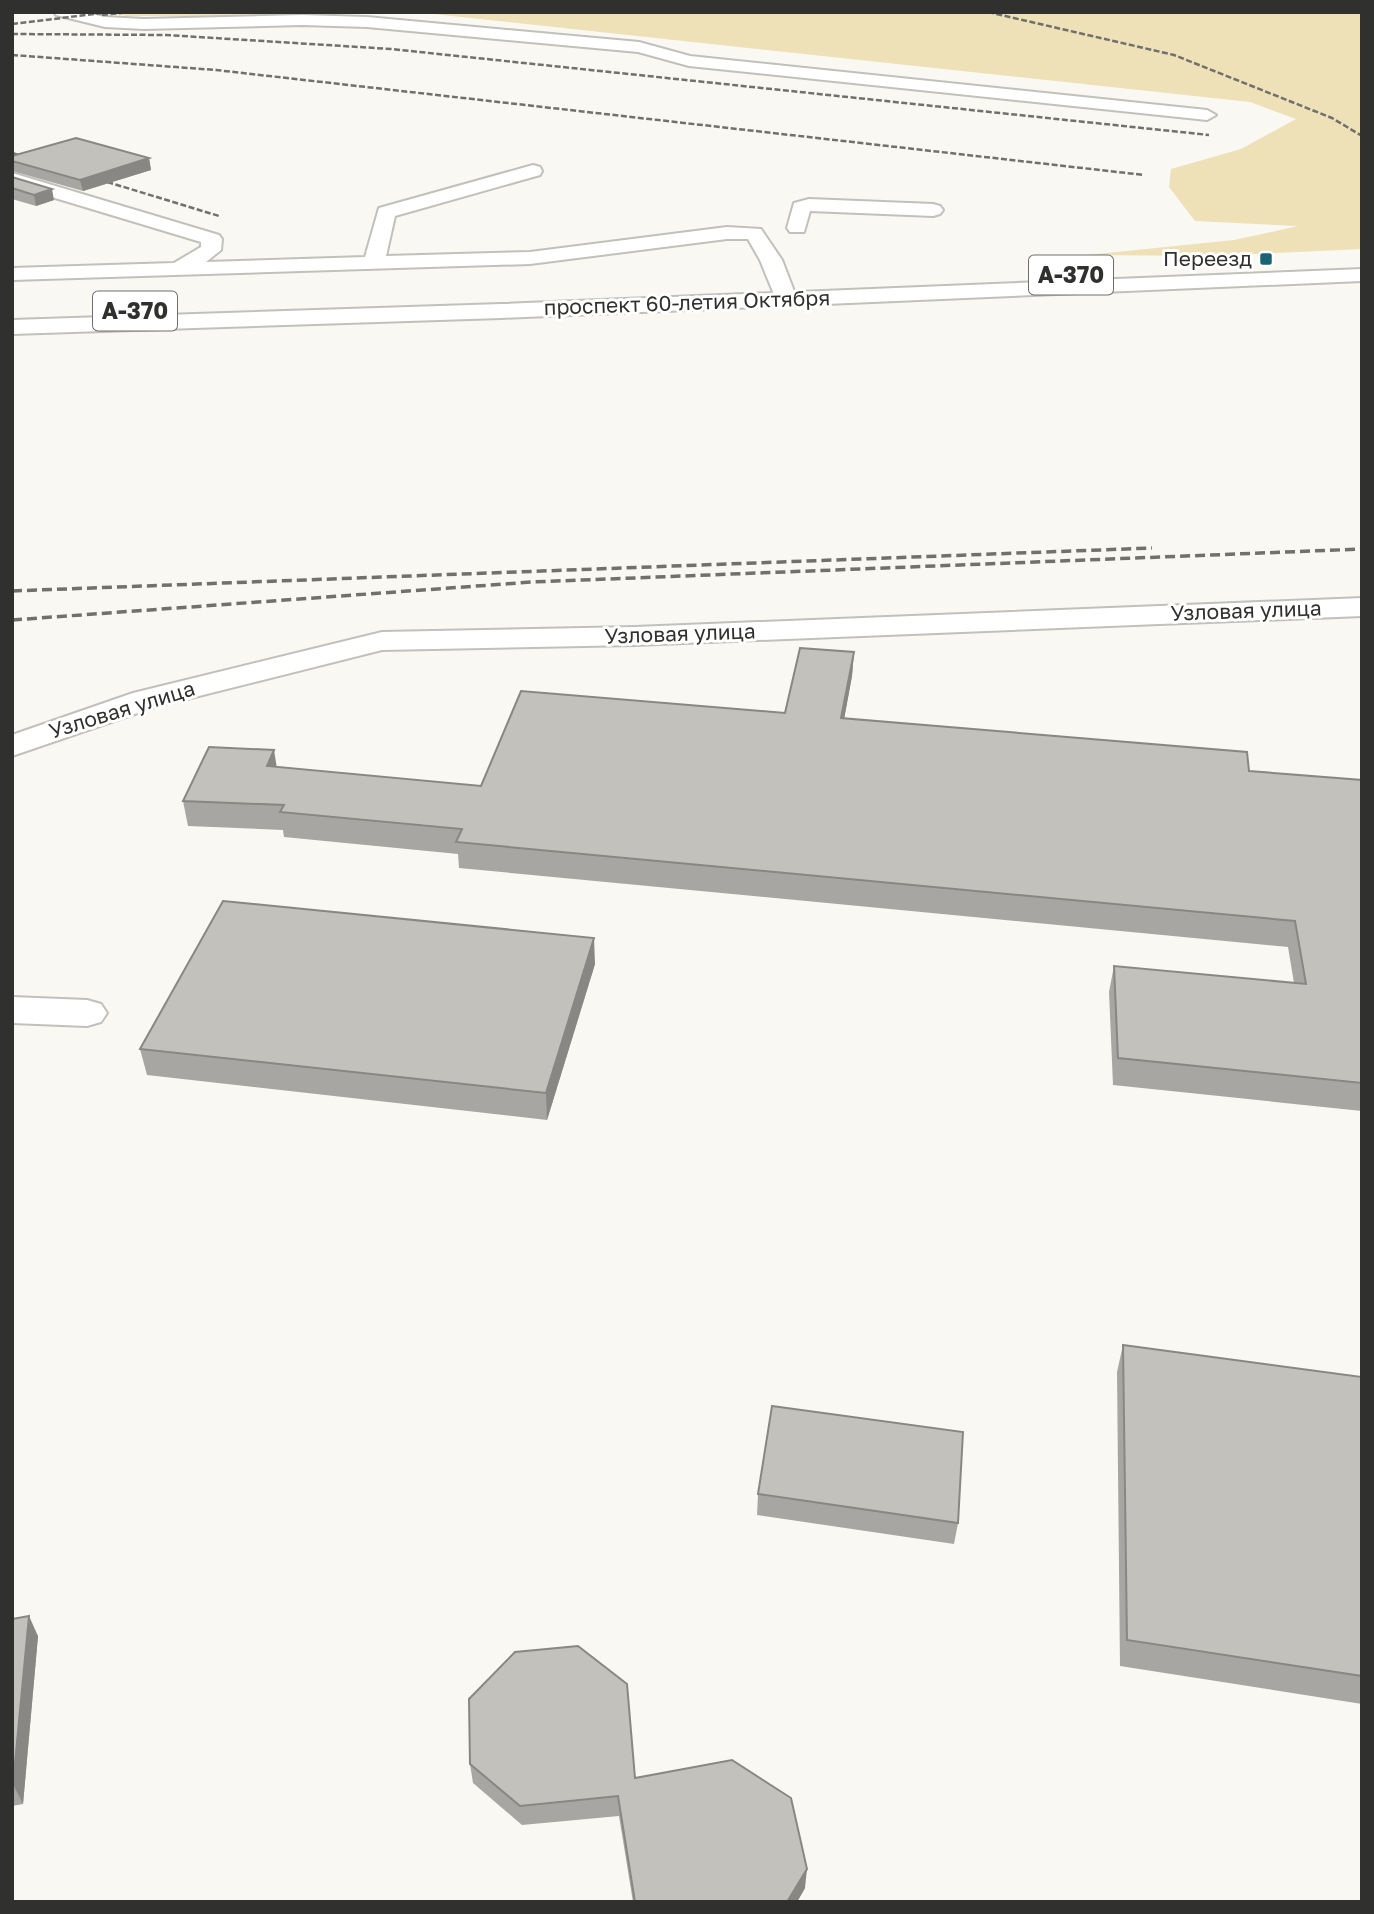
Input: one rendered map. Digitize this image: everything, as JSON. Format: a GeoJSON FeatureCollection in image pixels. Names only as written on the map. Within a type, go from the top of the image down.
{"type":"FeatureCollection","features":[{"type":"Feature","properties":{"kind":"main road"},"geometry":{"type":"LineString","coordinates":[[61,12],[105,22],[131,23],[302,20],[367,22],[639,47],[689,61],[1207,115]]}},
{"type":"Feature","properties":{"kind":"main road"},"geometry":{"type":"LineString","coordinates":[[374,263],[386,212],[533,171]]}},
{"type":"Feature","properties":{"kind":"main road"},"geometry":{"type":"LineString","coordinates":[[12,179],[212,239],[211,250],[177,270]]}},
{"type":"Feature","properties":{"kind":"main road"},"geometry":{"type":"LineString","coordinates":[[12,274],[530,258],[727,233],[806,228],[801,207],[809,205],[933,211]]}},
{"type":"Feature","properties":{"kind":"main road"},"geometry":{"type":"LineString","coordinates":[[754,233],[771,260],[783,293]]}},
{"type":"Feature","properties":{"kind":"main road","name":"проспект 60-летия Октября"},"geometry":{"type":"LineString","coordinates":[[12,327],[501,312],[783,293],[1362,264]]}},
{"type":"Feature","properties":{"kind":"main road","name":"проспект 60-летия Октября"},"geometry":{"type":"LineString","coordinates":[[12,314],[1362,275]]}},
{"type":"Feature","properties":{"kind":"main road","name":"Узловая улица"},"geometry":{"type":"LineString","coordinates":[[12,746],[144,699],[382,641],[635,636],[1362,607]]}},
{"type":"Feature","properties":{"kind":"main road"},"geometry":{"type":"LineString","coordinates":[[12,1010],[87,1013]]}},
{"type":"Feature","properties":{"kind":"shaded area"},"geometry":{"type":"Polygon","coordinates":[[[105,12],[381,12],[273,16],[126,16],[105,12]]]}},
{"type":"Feature","properties":{"kind":"shaded area"},"geometry":{"type":"Polygon","coordinates":[[[414,12],[1362,12],[1362,249],[1210,256],[1087,255],[1234,240],[1298,226],[1195,221],[1169,187],[1171,169],[1241,149],[1296,119],[1250,102],[414,12]]]}},
{"type":"Feature","properties":{"kind":"building"},"geometry":{"type":"Polygon","coordinates":[[[76,138],[149,158],[80,180],[12,161],[12,156],[76,138]]]}},
{"type":"Feature","properties":{"kind":"building"},"geometry":{"type":"Polygon","coordinates":[[[12,177],[52,189],[34,195],[12,188],[12,177]]]}},
{"type":"Feature","properties":{"kind":"building"},"geometry":{"type":"Polygon","coordinates":[[[800,648],[854,652],[841,718],[1247,752],[1249,771],[1362,780],[1362,1083],[1118,1058],[1114,966],[1306,984],[1295,921],[456,842],[462,829],[280,812],[284,805],[183,801],[209,747],[274,750],[267,766],[481,786],[521,691],[785,713],[800,648]]]}},
{"type":"Feature","properties":{"kind":"building"},"geometry":{"type":"Polygon","coordinates":[[[223,901],[594,938],[546,1093],[140,1049],[223,901]]]}},
{"type":"Feature","properties":{"kind":"building"},"geometry":{"type":"Polygon","coordinates":[[[1123,1345],[1362,1377],[1362,1676],[1127,1640],[1123,1345]]]}},
{"type":"Feature","properties":{"kind":"building"},"geometry":{"type":"Polygon","coordinates":[[[772,1406],[963,1432],[958,1523],[758,1494],[772,1406]]]}},
{"type":"Feature","properties":{"kind":"building"},"geometry":{"type":"Polygon","coordinates":[[[29,1616],[13,1784],[12,1784],[12,1619],[29,1616]]]}},
{"type":"Feature","properties":{"kind":"building"},"geometry":{"type":"Polygon","coordinates":[[[578,1646],[627,1684],[635,1778],[732,1760],[791,1798],[807,1869],[787,1902],[635,1902],[618,1796],[520,1806],[470,1764],[469,1699],[515,1652],[578,1646]]]}},
{"type":"Feature","properties":{"kind":"railway"},"geometry":{"type":"LineString","coordinates":[[12,24],[111,12]]}},
{"type":"Feature","properties":{"kind":"railway"},"geometry":{"type":"LineString","coordinates":[[102,15],[130,12]]}},
{"type":"Feature","properties":{"kind":"railway"},"geometry":{"type":"LineString","coordinates":[[988,12],[1174,55],[1332,118],[1362,136]]}},
{"type":"Feature","properties":{"kind":"railway"},"geometry":{"type":"LineString","coordinates":[[12,34],[166,35],[391,49],[1209,135]]}},
{"type":"Feature","properties":{"kind":"railway"},"geometry":{"type":"LineString","coordinates":[[12,55],[216,70],[1144,175]]}},
{"type":"Feature","properties":{"kind":"railway"},"geometry":{"type":"LineString","coordinates":[[12,153],[38,161]]}},
{"type":"Feature","properties":{"kind":"railway"},"geometry":{"type":"LineString","coordinates":[[91,177],[219,216]]}},
{"type":"Feature","properties":{"kind":"railway"},"geometry":{"type":"LineString","coordinates":[[12,591],[1152,548]]}},
{"type":"Feature","properties":{"kind":"railway"},"geometry":{"type":"LineString","coordinates":[[12,620],[532,582],[1362,549]]}},
{"type":"Feature","properties":{"kind":"place","name":"Переезд"},"geometry":{"type":"Point","coordinates":[1266,259]}}]}
